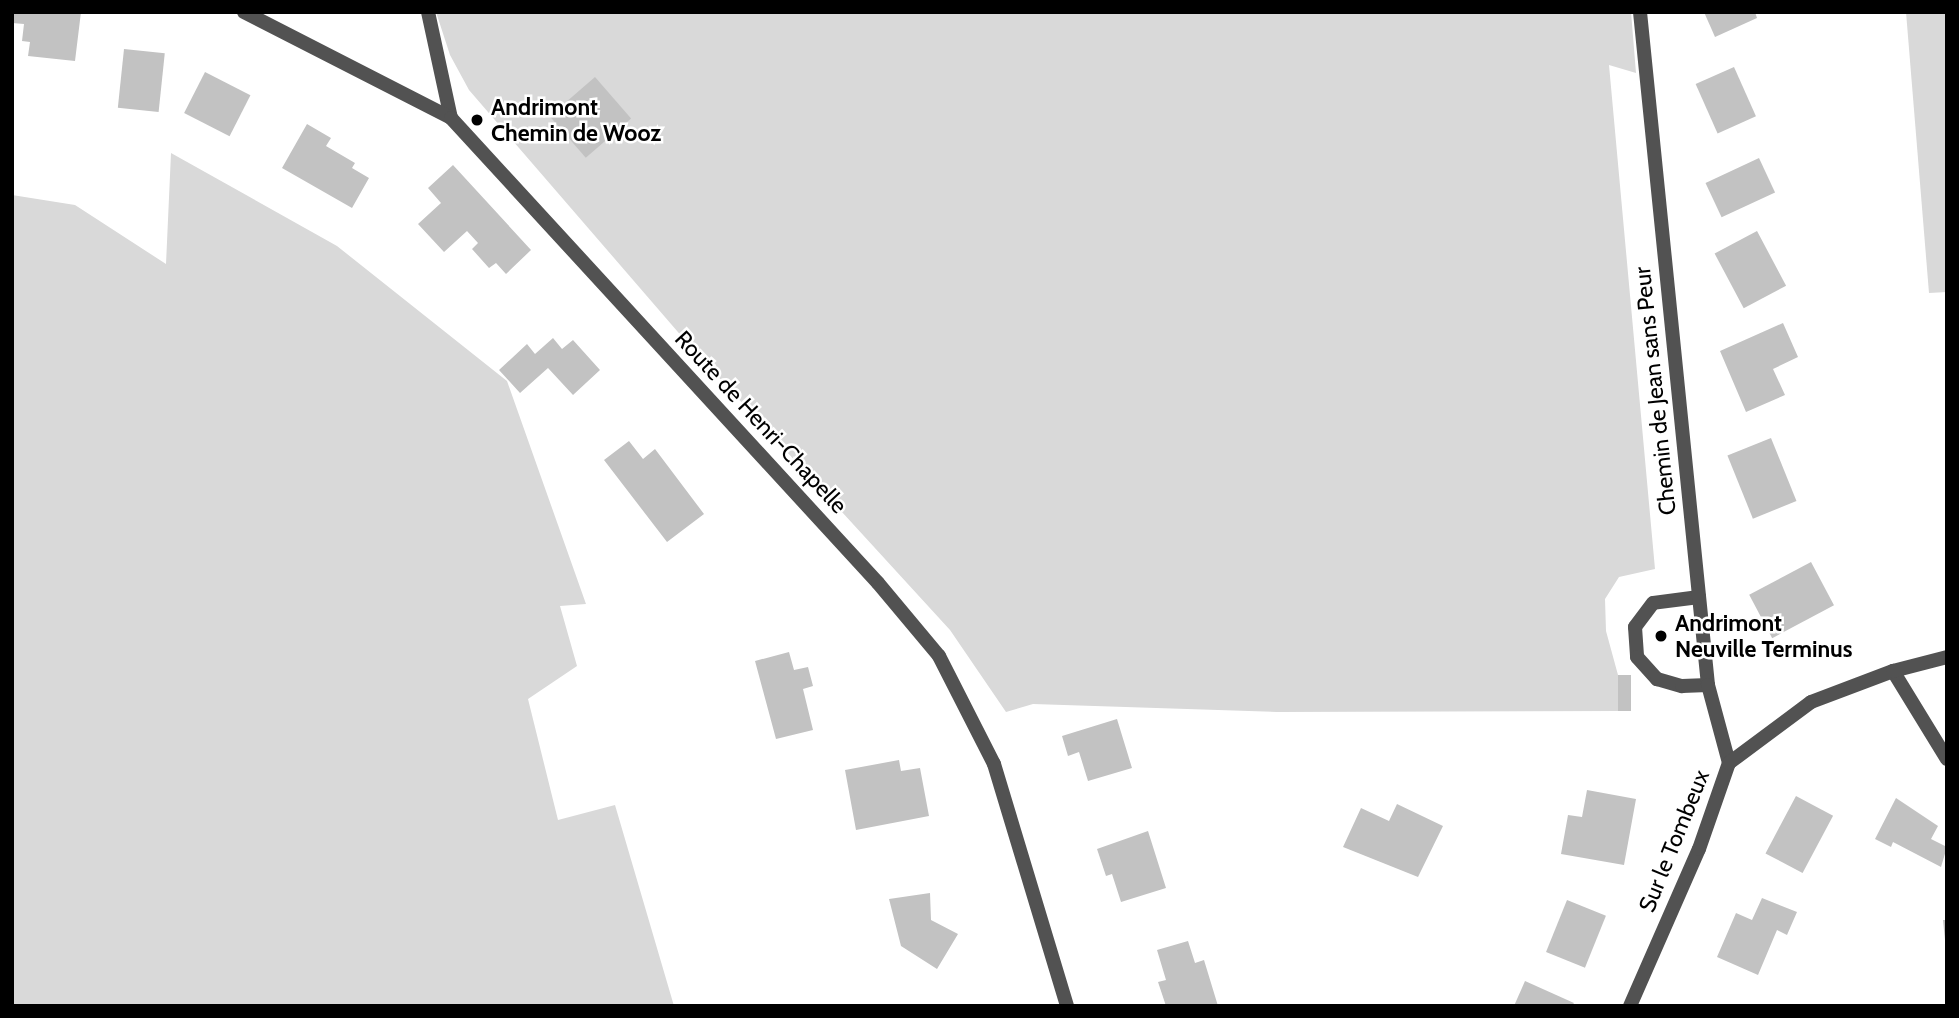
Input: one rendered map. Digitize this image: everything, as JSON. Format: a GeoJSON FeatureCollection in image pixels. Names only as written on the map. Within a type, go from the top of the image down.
{"type":"FeatureCollection","features":[{"type":"Feature","properties":{"kind":"street","name":"Route de Henri-Chapelle"},"geometry":{"type":"LineString","coordinates":[[244,12],[451,118],[878,583],[939,656],[994,764],[1067,1006]]}},
{"type":"Feature","properties":{"kind":"street"},"geometry":{"type":"LineString","coordinates":[[428,12],[451,118]]}},
{"type":"Feature","properties":{"kind":"street","name":"Chemin de Jean sans Peur"},"geometry":{"type":"LineString","coordinates":[[1640,12],[1708,685],[1729,764]]}},
{"type":"Feature","properties":{"kind":"street"},"geometry":{"type":"LineString","coordinates":[[1699,597],[1653,603],[1634,627],[1637,657],[1657,679],[1682,687],[1708,685]]}},
{"type":"Feature","properties":{"kind":"street","name":"Sur le Tombeux"},"geometry":{"type":"LineString","coordinates":[[1630,1006],[1699,849],[1729,764],[1811,702],[1893,671],[1947,657]]}},
{"type":"Feature","properties":{"kind":"street"},"geometry":{"type":"LineString","coordinates":[[1893,671],[1947,759]]}},
{"type":"Feature","properties":{"kind":"shaded area"},"geometry":{"type":"Polygon","coordinates":[[[436,12],[1631,12],[1636,73],[1609,65],[1655,569],[1619,577],[1605,599],[1606,631],[1618,675],[1619,711],[1277,712],[1033,704],[1006,712],[950,630],[690,346],[469,90],[450,55],[436,12]]]}},
{"type":"Feature","properties":{"kind":"shaded area"},"geometry":{"type":"Polygon","coordinates":[[[1906,12],[1947,12],[1947,292],[1929,293],[1906,12]]]}},
{"type":"Feature","properties":{"kind":"shaded area"},"geometry":{"type":"Polygon","coordinates":[[[171,153],[337,246],[507,381],[586,604],[560,606],[577,666],[528,699],[558,820],[615,805],[674,1006],[12,1006],[12,195],[75,205],[166,264],[171,153]]]}},
{"type":"Feature","properties":{"kind":"building"},"geometry":{"type":"Polygon","coordinates":[[[12,12],[81,12],[75,61],[28,56],[30,42],[22,41],[24,24],[12,23],[12,12]]]}},
{"type":"Feature","properties":{"kind":"building"},"geometry":{"type":"Polygon","coordinates":[[[1704,12],[1755,12],[1757,18],[1715,37],[1704,12]]]}},
{"type":"Feature","properties":{"kind":"building"},"geometry":{"type":"Polygon","coordinates":[[[124,49],[165,53],[159,112],[118,108],[124,49]]]}},
{"type":"Feature","properties":{"kind":"building"},"geometry":{"type":"Polygon","coordinates":[[[1734,67],[1756,116],[1718,133],[1696,84],[1734,67]]]}},
{"type":"Feature","properties":{"kind":"building"},"geometry":{"type":"Polygon","coordinates":[[[205,72],[250,95],[230,136],[184,113],[205,72]]]}},
{"type":"Feature","properties":{"kind":"building"},"geometry":{"type":"Polygon","coordinates":[[[595,77],[631,119],[586,158],[550,116],[595,77]]]}},
{"type":"Feature","properties":{"kind":"building"},"geometry":{"type":"Polygon","coordinates":[[[307,124],[331,138],[326,146],[355,163],[352,168],[369,178],[352,208],[282,168],[307,124]]]}},
{"type":"Feature","properties":{"kind":"building"},"geometry":{"type":"Polygon","coordinates":[[[1759,158],[1775,192],[1722,217],[1706,183],[1759,158]]]}},
{"type":"Feature","properties":{"kind":"building"},"geometry":{"type":"Polygon","coordinates":[[[453,165],[531,250],[506,274],[496,263],[489,268],[472,249],[478,243],[467,231],[444,252],[418,224],[441,203],[428,188],[453,165]]]}},
{"type":"Feature","properties":{"kind":"building"},"geometry":{"type":"Polygon","coordinates":[[[1757,231],[1786,286],[1744,308],[1715,254],[1757,231]]]}},
{"type":"Feature","properties":{"kind":"building"},"geometry":{"type":"Polygon","coordinates":[[[1783,323],[1798,357],[1773,369],[1785,395],[1746,412],[1720,351],[1783,323]]]}},
{"type":"Feature","properties":{"kind":"building"},"geometry":{"type":"Polygon","coordinates":[[[553,338],[562,349],[573,340],[600,370],[573,395],[548,368],[520,393],[499,370],[527,344],[535,354],[553,338]]]}},
{"type":"Feature","properties":{"kind":"building"},"geometry":{"type":"Polygon","coordinates":[[[1771,438],[1796,501],[1753,519],[1727,456],[1771,438]]]}},
{"type":"Feature","properties":{"kind":"building"},"geometry":{"type":"Polygon","coordinates":[[[629,441],[643,459],[655,449],[704,514],[667,542],[604,460],[629,441]]]}},
{"type":"Feature","properties":{"kind":"building"},"geometry":{"type":"Polygon","coordinates":[[[1811,562],[1834,605],[1772,638],[1749,595],[1811,562]]]}},
{"type":"Feature","properties":{"kind":"building"},"geometry":{"type":"Polygon","coordinates":[[[789,652],[794,670],[808,667],[813,686],[803,689],[813,730],[776,739],[755,661],[789,652]]]}},
{"type":"Feature","properties":{"kind":"building"},"geometry":{"type":"Polygon","coordinates":[[[1618,675],[1631,675],[1631,711],[1618,711],[1618,675]]]}},
{"type":"Feature","properties":{"kind":"building"},"geometry":{"type":"Polygon","coordinates":[[[1117,719],[1132,768],[1088,781],[1079,752],[1068,756],[1062,736],[1117,719]]]}},
{"type":"Feature","properties":{"kind":"building"},"geometry":{"type":"Polygon","coordinates":[[[899,760],[901,771],[920,768],[929,816],[856,830],[845,770],[899,760]]]}},
{"type":"Feature","properties":{"kind":"building"},"geometry":{"type":"Polygon","coordinates":[[[1587,790],[1636,799],[1624,865],[1561,854],[1568,815],[1582,817],[1587,790]]]}},
{"type":"Feature","properties":{"kind":"building"},"geometry":{"type":"Polygon","coordinates":[[[1796,796],[1833,816],[1803,873],[1765,853],[1796,796]]]}},
{"type":"Feature","properties":{"kind":"building"},"geometry":{"type":"Polygon","coordinates":[[[1896,798],[1938,826],[1931,839],[1947,847],[1941,867],[1893,842],[1891,847],[1875,839],[1896,798]]]}},
{"type":"Feature","properties":{"kind":"building"},"geometry":{"type":"Polygon","coordinates":[[[1397,804],[1443,826],[1418,877],[1343,847],[1361,808],[1389,821],[1397,804]]]}},
{"type":"Feature","properties":{"kind":"building"},"geometry":{"type":"Polygon","coordinates":[[[1148,831],[1166,888],[1121,902],[1112,874],[1106,876],[1097,849],[1148,831]]]}},
{"type":"Feature","properties":{"kind":"building"},"geometry":{"type":"Polygon","coordinates":[[[930,893],[931,920],[958,934],[937,969],[901,946],[889,899],[930,893]]]}},
{"type":"Feature","properties":{"kind":"building"},"geometry":{"type":"Polygon","coordinates":[[[1762,898],[1797,912],[1787,935],[1777,930],[1758,975],[1717,957],[1736,913],[1752,920],[1762,898]]]}},
{"type":"Feature","properties":{"kind":"building"},"geometry":{"type":"Polygon","coordinates":[[[1567,900],[1606,916],[1585,968],[1546,952],[1567,900]]]}},
{"type":"Feature","properties":{"kind":"building"},"geometry":{"type":"Polygon","coordinates":[[[1943,920],[1947,920],[1947,940],[1945,940],[1943,920]]]}},
{"type":"Feature","properties":{"kind":"building"},"geometry":{"type":"Polygon","coordinates":[[[1188,941],[1195,963],[1204,960],[1218,1006],[1166,1006],[1158,982],[1166,980],[1157,950],[1188,941]]]}},
{"type":"Feature","properties":{"kind":"building"},"geometry":{"type":"Polygon","coordinates":[[[1525,981],[1574,1003],[1572,1006],[1514,1006],[1525,981]]]}},
{"type":"Feature","properties":{"kind":"place","name":"Andrimont Chemin de Wooz"},"geometry":{"type":"Point","coordinates":[477,120]}},
{"type":"Feature","properties":{"kind":"place","name":"Andrimont Neuville Terminus"},"geometry":{"type":"Point","coordinates":[1661,636]}}]}
